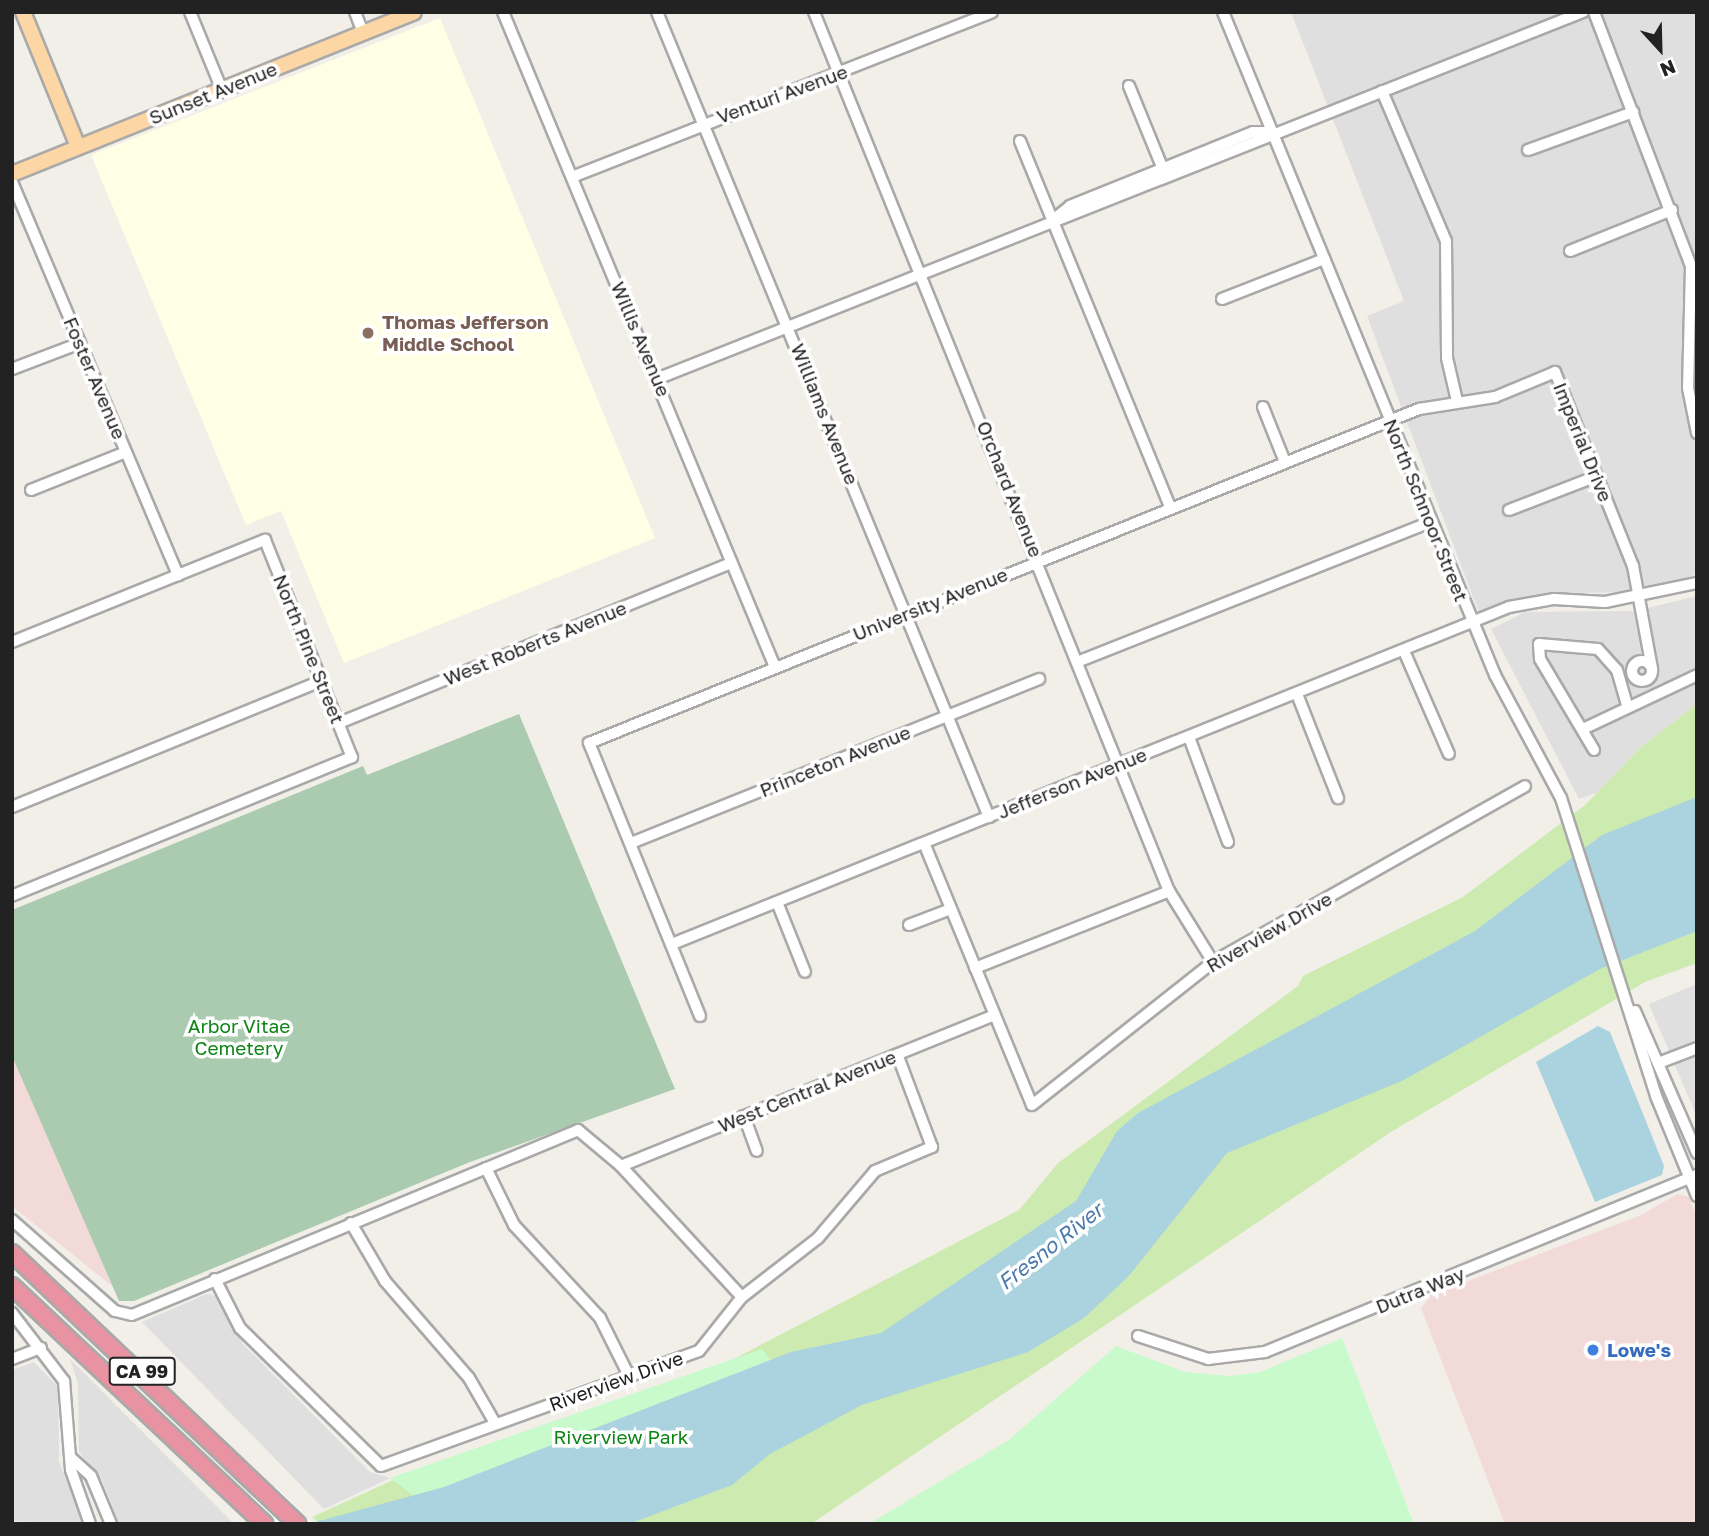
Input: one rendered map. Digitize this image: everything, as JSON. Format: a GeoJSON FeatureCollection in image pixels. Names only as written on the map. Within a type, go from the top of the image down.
{"type":"FeatureCollection","features":[{"type":"Feature","properties":{"kind":"highway","name":"CA 99"},"geometry":{"type":"LineString","coordinates":[[12,1253],[298,1524]]}},
{"type":"Feature","properties":{"kind":"highway","name":"CA 99"},"geometry":{"type":"LineString","coordinates":[[12,1286],[265,1524]]}},
{"type":"Feature","properties":{"kind":"main road"},"geometry":{"type":"LineString","coordinates":[[23,12],[78,147]]}},
{"type":"Feature","properties":{"kind":"main road","name":"Sunset Avenue"},"geometry":{"type":"LineString","coordinates":[[12,173],[414,12]]}},
{"type":"Feature","properties":{"kind":"street"},"geometry":{"type":"LineString","coordinates":[[190,12],[222,90]]}},
{"type":"Feature","properties":{"kind":"street"},"geometry":{"type":"LineString","coordinates":[[355,12],[363,33]]}},
{"type":"Feature","properties":{"kind":"street","name":"Willis Avenue"},"geometry":{"type":"LineString","coordinates":[[503,12],[659,378],[775,667]]}},
{"type":"Feature","properties":{"kind":"street","name":"Williams Avenue"},"geometry":{"type":"LineString","coordinates":[[657,12],[789,326],[989,817]]}},
{"type":"Feature","properties":{"kind":"street","name":"Orchard Avenue"},"geometry":{"type":"LineString","coordinates":[[814,12],[923,272],[1168,891],[1213,962]]}},
{"type":"Feature","properties":{"kind":"street","name":"Venturi Avenue"},"geometry":{"type":"LineString","coordinates":[[572,177],[703,123],[838,74],[992,12]]}},
{"type":"Feature","properties":{"kind":"street","name":"North Schnoor Street"},"geometry":{"type":"LineString","coordinates":[[1223,12],[1472,621],[1571,825],[1623,984],[1661,1062],[1697,1153]]}},
{"type":"Feature","properties":{"kind":"street"},"geometry":{"type":"LineString","coordinates":[[659,378],[1052,220],[1168,180],[1272,132],[1583,12]]}},
{"type":"Feature","properties":{"kind":"street"},"geometry":{"type":"LineString","coordinates":[[1594,12],[1672,210],[1691,266],[1693,344],[1688,388],[1697,433]]}},
{"type":"Feature","properties":{"kind":"street"},"geometry":{"type":"LineString","coordinates":[[1129,86],[1168,180]]}},
{"type":"Feature","properties":{"kind":"street"},"geometry":{"type":"LineString","coordinates":[[1382,91],[1446,241],[1447,358],[1457,401]]}},
{"type":"Feature","properties":{"kind":"street"},"geometry":{"type":"LineString","coordinates":[[1528,150],[1633,112]]}},
{"type":"Feature","properties":{"kind":"street"},"geometry":{"type":"LineString","coordinates":[[1052,220],[1070,206],[1253,132],[1272,132]]}},
{"type":"Feature","properties":{"kind":"street"},"geometry":{"type":"LineString","coordinates":[[1020,141],[1170,506]]}},
{"type":"Feature","properties":{"kind":"street","name":"Foster Avenue"},"geometry":{"type":"LineString","coordinates":[[12,182],[178,575]]}},
{"type":"Feature","properties":{"kind":"street"},"geometry":{"type":"LineString","coordinates":[[1570,251],[1672,210]]}},
{"type":"Feature","properties":{"kind":"street"},"geometry":{"type":"LineString","coordinates":[[1222,299],[1324,259]]}},
{"type":"Feature","properties":{"kind":"street"},"geometry":{"type":"LineString","coordinates":[[12,369],[80,343]]}},
{"type":"Feature","properties":{"kind":"street","name":"Imperial Drive"},"geometry":{"type":"LineString","coordinates":[[1390,421],[1457,401],[1495,397],[1555,372],[1597,475],[1638,597],[1657,692]]}},
{"type":"Feature","properties":{"kind":"street"},"geometry":{"type":"LineString","coordinates":[[1263,407],[1285,462]]}},
{"type":"Feature","properties":{"kind":"street","name":"University Avenue"},"geometry":{"type":"LineString","coordinates":[[631,844],[589,743],[1170,506],[1390,421]]}},
{"type":"Feature","properties":{"kind":"street"},"geometry":{"type":"LineString","coordinates":[[31,490],[126,452]]}},
{"type":"Feature","properties":{"kind":"street"},"geometry":{"type":"LineString","coordinates":[[1509,510],[1597,475]]}},
{"type":"Feature","properties":{"kind":"street"},"geometry":{"type":"LineString","coordinates":[[1077,662],[1431,522]]}},
{"type":"Feature","properties":{"kind":"street","name":"North Pine Street"},"geometry":{"type":"LineString","coordinates":[[12,896],[352,757],[265,540],[178,575]]}},
{"type":"Feature","properties":{"kind":"street","name":"West Roberts Avenue"},"geometry":{"type":"LineString","coordinates":[[339,723],[732,563]]}},
{"type":"Feature","properties":{"kind":"street"},"geometry":{"type":"LineString","coordinates":[[12,642],[178,575]]}},
{"type":"Feature","properties":{"kind":"street"},"geometry":{"type":"LineString","coordinates":[[1472,621],[1532,600],[1638,597],[1697,583]]}},
{"type":"Feature","properties":{"kind":"street","name":"Jefferson Avenue"},"geometry":{"type":"LineString","coordinates":[[672,944],[1404,651],[1472,621]]}},
{"type":"Feature","properties":{"kind":"street"},"geometry":{"type":"LineString","coordinates":[[1638,701],[1633,666],[1642,661],[1647,639]]}},
{"type":"Feature","properties":{"kind":"street"},"geometry":{"type":"LineString","coordinates":[[1594,750],[1540,659],[1539,643],[1598,649],[1617,670],[1627,706]]}},
{"type":"Feature","properties":{"kind":"street"},"geometry":{"type":"LineString","coordinates":[[1404,651],[1449,754]]}},
{"type":"Feature","properties":{"kind":"street"},"geometry":{"type":"LineString","coordinates":[[1635,679],[1651,672],[1642,661]]}},
{"type":"Feature","properties":{"kind":"street"},"geometry":{"type":"LineString","coordinates":[[1583,729],[1697,675]]}},
{"type":"Feature","properties":{"kind":"street","name":"Princeton Avenue"},"geometry":{"type":"LineString","coordinates":[[631,844],[1039,679]]}},
{"type":"Feature","properties":{"kind":"street"},"geometry":{"type":"LineString","coordinates":[[12,807],[321,681]]}},
{"type":"Feature","properties":{"kind":"street"},"geometry":{"type":"LineString","coordinates":[[1297,694],[1338,798]]}},
{"type":"Feature","properties":{"kind":"street"},"geometry":{"type":"LineString","coordinates":[[1189,737],[1228,842]]}},
{"type":"Feature","properties":{"kind":"street","name":"Riverview Drive"},"geometry":{"type":"LineString","coordinates":[[994,1015],[1032,1105],[1213,962],[1525,786]]}},
{"type":"Feature","properties":{"kind":"street"},"geometry":{"type":"LineString","coordinates":[[924,843],[994,1015]]}},
{"type":"Feature","properties":{"kind":"street"},"geometry":{"type":"LineString","coordinates":[[631,844],[700,1016]]}},
{"type":"Feature","properties":{"kind":"street"},"geometry":{"type":"LineString","coordinates":[[975,968],[1168,891]]}},
{"type":"Feature","properties":{"kind":"street"},"geometry":{"type":"LineString","coordinates":[[777,902],[805,972]]}},
{"type":"Feature","properties":{"kind":"street"},"geometry":{"type":"LineString","coordinates":[[909,925],[951,909]]}},
{"type":"Feature","properties":{"kind":"street","name":"North Schnoor Street"},"geometry":{"type":"LineString","coordinates":[[1632,1006],[1637,1040],[1693,1176],[1697,1196]]}},
{"type":"Feature","properties":{"kind":"street","name":"West Central Avenue"},"geometry":{"type":"LineString","coordinates":[[621,1166],[994,1015]]}},
{"type":"Feature","properties":{"kind":"street"},"geometry":{"type":"LineString","coordinates":[[1661,1062],[1697,1048]]}},
{"type":"Feature","properties":{"kind":"street","name":"Riverview Drive"},"geometry":{"type":"LineString","coordinates":[[215,1279],[240,1328],[381,1466],[495,1423],[631,1378],[699,1351],[742,1297],[818,1238],[875,1171],[932,1147],[897,1054]]}},
{"type":"Feature","properties":{"kind":"street"},"geometry":{"type":"LineString","coordinates":[[744,1116],[757,1151]]}},
{"type":"Feature","properties":{"kind":"street"},"geometry":{"type":"LineString","coordinates":[[12,1220],[124,1315],[578,1130],[621,1166],[742,1297]]}},
{"type":"Feature","properties":{"kind":"street"},"geometry":{"type":"LineString","coordinates":[[486,1168],[514,1224],[600,1318],[631,1378]]}},
{"type":"Feature","properties":{"kind":"street","name":"Dutra Way"},"geometry":{"type":"LineString","coordinates":[[1138,1336],[1208,1359],[1265,1352],[1693,1176]]}},
{"type":"Feature","properties":{"kind":"street"},"geometry":{"type":"LineString","coordinates":[[351,1223],[385,1281],[469,1378],[495,1423]]}},
{"type":"Feature","properties":{"kind":"street"},"geometry":{"type":"LineString","coordinates":[[12,1313],[64,1381],[70,1457],[90,1524]]}},
{"type":"Feature","properties":{"kind":"street"},"geometry":{"type":"LineString","coordinates":[[12,1359],[41,1348]]}},
{"type":"Feature","properties":{"kind":"street"},"geometry":{"type":"LineString","coordinates":[[70,1457],[92,1476],[111,1524]]}},
{"type":"Feature","properties":{"kind":"shaded area"},"geometry":{"type":"Polygon","coordinates":[[[1291,12],[1697,12],[1697,574],[1651,592],[1563,593],[1479,613],[1367,316],[1404,301],[1291,12]]]}},
{"type":"Feature","properties":{"kind":"shaded area","name":"Thomas Jefferson Middle School"},"geometry":{"type":"Polygon","coordinates":[[[440,18],[655,538],[344,663],[281,511],[246,525],[91,155],[440,18]]]}},
{"type":"Feature","properties":{"kind":"shaded area"},"geometry":{"type":"Polygon","coordinates":[[[1697,596],[1697,704],[1641,747],[1599,792],[1579,799],[1491,629],[1525,612],[1635,611],[1697,596]]]}},
{"type":"Feature","properties":{"kind":"shaded area"},"geometry":{"type":"Polygon","coordinates":[[[1697,984],[1697,1117],[1649,1004],[1697,984]]]}},
{"type":"Feature","properties":{"kind":"shaded area"},"geometry":{"type":"Polygon","coordinates":[[[12,1049],[112,1286],[12,1206],[12,1049]]]}},
{"type":"Feature","properties":{"kind":"shaded area"},"geometry":{"type":"Polygon","coordinates":[[[1677,1194],[1689,1197],[1697,1217],[1697,1524],[1505,1524],[1421,1308],[1431,1295],[1639,1216],[1677,1194]]]}},
{"type":"Feature","properties":{"kind":"shaded area"},"geometry":{"type":"Polygon","coordinates":[[[207,1294],[216,1296],[243,1344],[370,1472],[390,1478],[324,1509],[142,1322],[207,1294]]]}},
{"type":"Feature","properties":{"kind":"shaded area"},"geometry":{"type":"Polygon","coordinates":[[[70,1359],[234,1524],[119,1524],[102,1480],[79,1452],[78,1384],[70,1359]]]}},
{"type":"Feature","properties":{"kind":"shaded area"},"geometry":{"type":"Polygon","coordinates":[[[34,1362],[58,1387],[59,1462],[84,1524],[12,1521],[12,1370],[34,1362]]]}},
{"type":"Feature","properties":{"kind":"green space"},"geometry":{"type":"Polygon","coordinates":[[[1697,704],[1697,963],[1645,982],[1391,1132],[811,1524],[320,1524],[312,1517],[391,1481],[728,1362],[1019,1210],[1058,1163],[1298,986],[1303,976],[1463,897],[1585,805],[1641,747],[1697,704]]]}},
{"type":"Feature","properties":{"kind":"green space","name":"Arbor Vitae Cemetery"},"geometry":{"type":"Polygon","coordinates":[[[519,714],[675,1089],[470,1162],[134,1301],[119,1301],[12,1056],[12,910],[363,766],[367,775],[519,714]]]}},
{"type":"Feature","properties":{"kind":"green space"},"geometry":{"type":"Polygon","coordinates":[[[1342,1338],[1414,1524],[869,1524],[1009,1440],[1116,1346],[1185,1372],[1230,1376],[1260,1372],[1342,1338]]]}},
{"type":"Feature","properties":{"kind":"green space","name":"Riverview Park"},"geometry":{"type":"Polygon","coordinates":[[[762,1349],[796,1393],[414,1496],[390,1478],[762,1349]]]}},
{"type":"Feature","properties":{"kind":"water","name":"Fresno River"},"geometry":{"type":"Polygon","coordinates":[[[1697,797],[1697,931],[1600,969],[1404,1080],[1227,1153],[1128,1277],[1084,1318],[1028,1352],[862,1405],[770,1454],[732,1485],[629,1524],[308,1524],[444,1487],[791,1352],[881,1333],[1076,1201],[1117,1131],[1138,1113],[1475,931],[1602,835],[1697,797]]]}},
{"type":"Feature","properties":{"kind":"water"},"geometry":{"type":"Polygon","coordinates":[[[1598,1026],[1610,1032],[1664,1166],[1662,1175],[1595,1202],[1536,1062],[1598,1026]]]}},
{"type":"Feature","properties":{"kind":"pier"},"geometry":{"type":"Polygon","coordinates":[[[276,1487],[313,1524],[249,1524],[229,1504],[276,1487]]]}},
{"type":"Feature","properties":{"kind":"place","name":"Thomas Jefferson Middle School"},"geometry":{"type":"Point","coordinates":[368,333]}},
{"type":"Feature","properties":{"kind":"place","name":"Lowe's"},"geometry":{"type":"Point","coordinates":[1593,1350]}}]}
